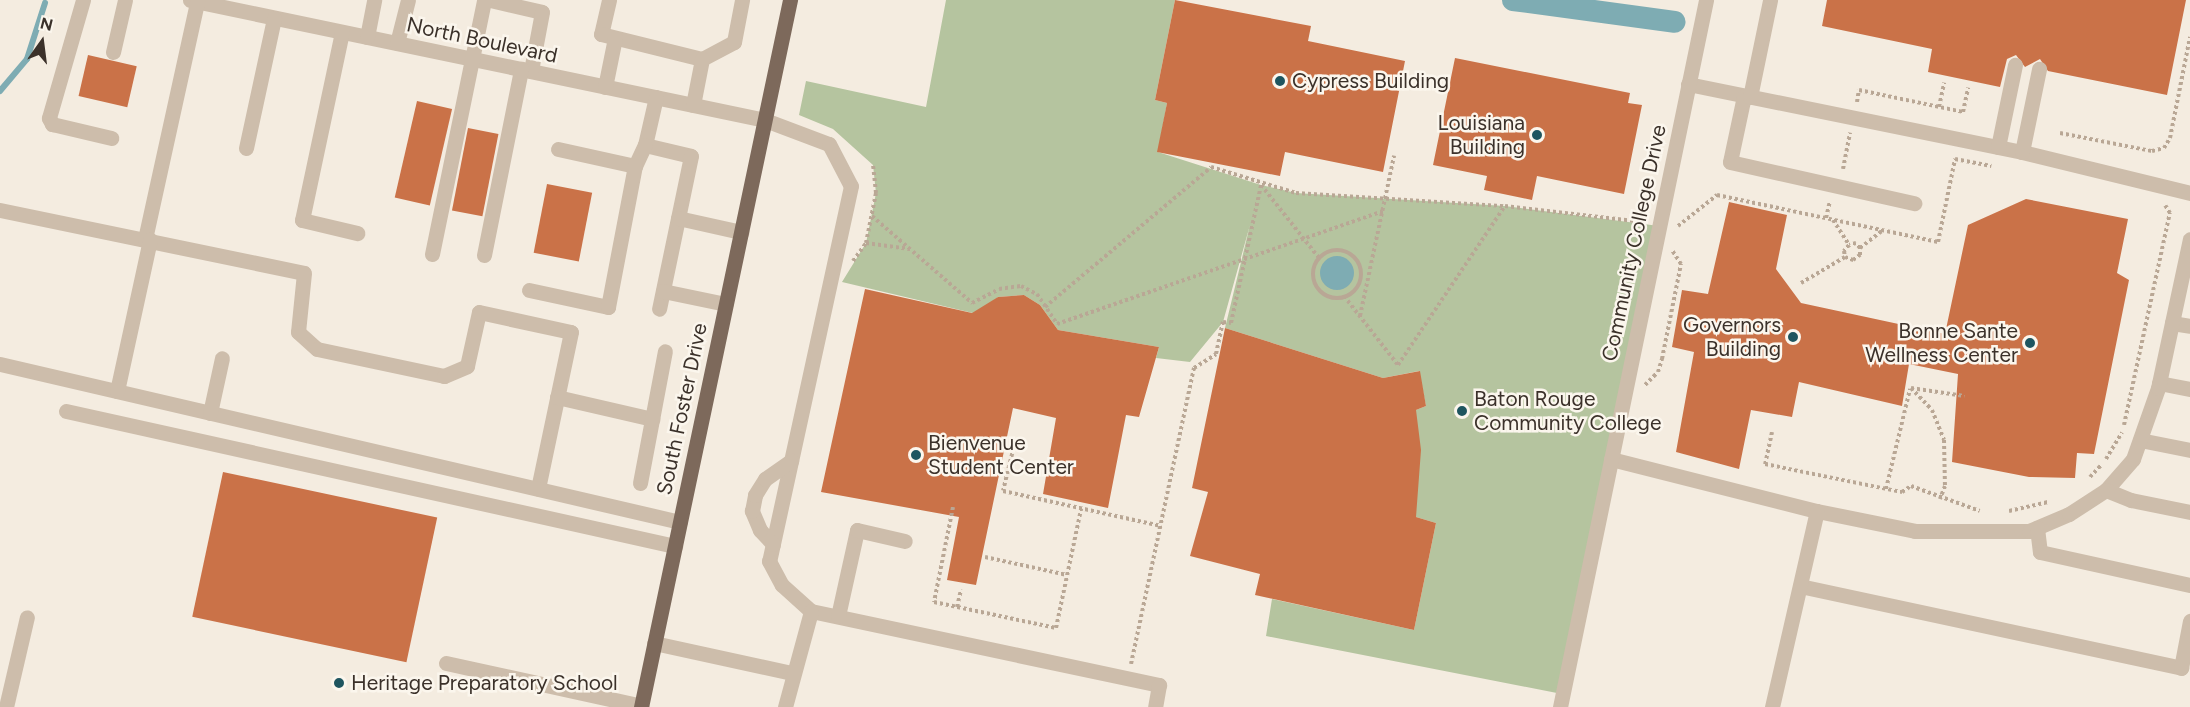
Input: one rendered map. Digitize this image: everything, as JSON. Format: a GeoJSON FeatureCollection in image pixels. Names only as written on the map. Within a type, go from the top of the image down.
{"type":"FeatureCollection","features":[{"type":"Feature","properties":{"kind":"main road","name":"South Foster Drive"},"geometry":{"type":"LineString","coordinates":[[641,706],[790,0]]}},
{"type":"Feature","properties":{"kind":"street"},"geometry":{"type":"LineString","coordinates":[[83,0],[49,117],[52,124],[111,138]]}},
{"type":"Feature","properties":{"kind":"street"},"geometry":{"type":"LineString","coordinates":[[113,52],[125,0]]}},
{"type":"Feature","properties":{"kind":"street"},"geometry":{"type":"LineString","coordinates":[[367,37],[374,0]]}},
{"type":"Feature","properties":{"kind":"street"},"geometry":{"type":"LineString","coordinates":[[397,44],[408,0]]}},
{"type":"Feature","properties":{"kind":"street"},"geometry":{"type":"LineString","coordinates":[[432,254],[475,60],[484,0]]}},
{"type":"Feature","properties":{"kind":"street"},"geometry":{"type":"LineString","coordinates":[[484,255],[526,70],[542,12],[490,0]]}},
{"type":"Feature","properties":{"kind":"street"},"geometry":{"type":"LineString","coordinates":[[609,0],[601,34],[702,59],[734,42],[742,0]]}},
{"type":"Feature","properties":{"kind":"street","name":"Community College Drive"},"geometry":{"type":"LineString","coordinates":[[1560,707],[1706,0]]}},
{"type":"Feature","properties":{"kind":"street"},"geometry":{"type":"LineString","coordinates":[[1770,0],[1730,162],[1914,203]]}},
{"type":"Feature","properties":{"kind":"street"},"geometry":{"type":"LineString","coordinates":[[117,391],[194,1]]}},
{"type":"Feature","properties":{"kind":"street","name":"North Boulevard"},"geometry":{"type":"LineString","coordinates":[[194,1],[260,7],[274,18],[765,120],[830,144],[851,186],[769,561],[782,585],[810,610]]}},
{"type":"Feature","properties":{"kind":"street"},"geometry":{"type":"LineString","coordinates":[[246,148],[274,18]]}},
{"type":"Feature","properties":{"kind":"street"},"geometry":{"type":"LineString","coordinates":[[342,32],[302,220],[357,233]]}},
{"type":"Feature","properties":{"kind":"street"},"geometry":{"type":"LineString","coordinates":[[605,87],[615,38]]}},
{"type":"Feature","properties":{"kind":"street"},"geometry":{"type":"LineString","coordinates":[[693,105],[702,59]]}},
{"type":"Feature","properties":{"kind":"street"},"geometry":{"type":"LineString","coordinates":[[1998,147],[2015,65]]}},
{"type":"Feature","properties":{"kind":"street"},"geometry":{"type":"LineString","coordinates":[[2022,152],[2040,69]]}},
{"type":"Feature","properties":{"kind":"street"},"geometry":{"type":"LineString","coordinates":[[1688,84],[2022,152],[2190,193]]}},
{"type":"Feature","properties":{"kind":"street"},"geometry":{"type":"LineString","coordinates":[[530,290],[608,307],[635,166],[645,145],[656,97]]}},
{"type":"Feature","properties":{"kind":"street"},"geometry":{"type":"LineString","coordinates":[[645,145],[691,156],[659,309]]}},
{"type":"Feature","properties":{"kind":"street"},"geometry":{"type":"LineString","coordinates":[[558,149],[635,166]]}},
{"type":"Feature","properties":{"kind":"street"},"geometry":{"type":"LineString","coordinates":[[0,210],[304,273],[298,332],[317,349],[444,376],[467,366],[479,312],[571,332],[538,489]]}},
{"type":"Feature","properties":{"kind":"street"},"geometry":{"type":"LineString","coordinates":[[678,218],[741,232]]}},
{"type":"Feature","properties":{"kind":"street"},"geometry":{"type":"LineString","coordinates":[[1611,459],[1817,511],[1915,531],[1977,533],[2037,528],[2069,513],[2106,490],[2133,459],[2159,382],[2187,266],[2190,239]]}},
{"type":"Feature","properties":{"kind":"street"},"geometry":{"type":"LineString","coordinates":[[663,291],[726,304]]}},
{"type":"Feature","properties":{"kind":"street"},"geometry":{"type":"LineString","coordinates":[[2172,322],[2190,326]]}},
{"type":"Feature","properties":{"kind":"street"},"geometry":{"type":"LineString","coordinates":[[640,483],[665,351]]}},
{"type":"Feature","properties":{"kind":"street"},"geometry":{"type":"LineString","coordinates":[[210,413],[222,358]]}},
{"type":"Feature","properties":{"kind":"street"},"geometry":{"type":"LineString","coordinates":[[0,364],[680,522]]}},
{"type":"Feature","properties":{"kind":"street"},"geometry":{"type":"LineString","coordinates":[[2159,382],[2190,388]]}},
{"type":"Feature","properties":{"kind":"street"},"geometry":{"type":"LineString","coordinates":[[557,397],[652,419]]}},
{"type":"Feature","properties":{"kind":"street"},"geometry":{"type":"LineString","coordinates":[[66,411],[480,505],[675,546]]}},
{"type":"Feature","properties":{"kind":"street"},"geometry":{"type":"LineString","coordinates":[[2140,440],[2190,450]]}},
{"type":"Feature","properties":{"kind":"street"},"geometry":{"type":"LineString","coordinates":[[773,544],[760,530],[752,512],[755,495],[765,478],[791,462]]}},
{"type":"Feature","properties":{"kind":"street"},"geometry":{"type":"LineString","coordinates":[[2106,490],[2131,500],[2190,512]]}},
{"type":"Feature","properties":{"kind":"street"},"geometry":{"type":"LineString","coordinates":[[1772,707],[1817,511]]}},
{"type":"Feature","properties":{"kind":"street"},"geometry":{"type":"LineString","coordinates":[[2037,528],[2040,552],[2190,585]]}},
{"type":"Feature","properties":{"kind":"street"},"geometry":{"type":"LineString","coordinates":[[838,616],[858,530],[905,540]]}},
{"type":"Feature","properties":{"kind":"street"},"geometry":{"type":"LineString","coordinates":[[1800,586],[2181,668],[2190,621]]}},
{"type":"Feature","properties":{"kind":"street"},"geometry":{"type":"LineString","coordinates":[[784,707],[810,610],[1159,685],[1155,707]]}},
{"type":"Feature","properties":{"kind":"street"},"geometry":{"type":"LineString","coordinates":[[6,707],[27,617]]}},
{"type":"Feature","properties":{"kind":"street"},"geometry":{"type":"LineString","coordinates":[[654,644],[792,673]]}},
{"type":"Feature","properties":{"kind":"street"},"geometry":{"type":"LineString","coordinates":[[446,663],[641,706]]}},
{"type":"Feature","properties":{"kind":"path"},"geometry":{"type":"LineString","coordinates":[[2060,133],[2152,151],[2164,148],[2170,138],[2190,38]]}},
{"type":"Feature","properties":{"kind":"path"},"geometry":{"type":"LineString","coordinates":[[1939,107],[1944,83]]}},
{"type":"Feature","properties":{"kind":"path"},"geometry":{"type":"LineString","coordinates":[[1360,316],[1394,156]]}},
{"type":"Feature","properties":{"kind":"path"},"geometry":{"type":"LineString","coordinates":[[1045,307],[1211,167],[1260,185],[1296,193],[1505,206],[1675,229],[1717,195],[1938,242],[1955,159],[2000,168]]}},
{"type":"Feature","properties":{"kind":"path"},"geometry":{"type":"LineString","coordinates":[[851,264],[866,243],[872,216],[876,193],[873,165]]}},
{"type":"Feature","properties":{"kind":"path"},"geometry":{"type":"LineString","coordinates":[[1260,185],[1319,258]]}},
{"type":"Feature","properties":{"kind":"path"},"geometry":{"type":"LineString","coordinates":[[1131,664],[1194,368],[1216,354],[1223,322],[1231,322],[1260,185]]}},
{"type":"Feature","properties":{"kind":"path"},"geometry":{"type":"LineString","coordinates":[[2084,484],[2109,456],[2122,431],[2170,213],[2164,203],[2154,200]]}},
{"type":"Feature","properties":{"kind":"path"},"geometry":{"type":"LineString","coordinates":[[1344,296],[1398,365],[1505,206]]}},
{"type":"Feature","properties":{"kind":"path"},"geometry":{"type":"LineString","coordinates":[[872,216],[972,303],[999,289],[1021,286],[1037,294],[1057,324],[1383,211]]}},
{"type":"Feature","properties":{"kind":"path"},"geometry":{"type":"LineString","coordinates":[[1833,220],[1849,244]]}},
{"type":"Feature","properties":{"kind":"path"},"geometry":{"type":"LineString","coordinates":[[1860,248],[1883,230]]}},
{"type":"Feature","properties":{"kind":"path"},"geometry":{"type":"LineString","coordinates":[[866,243],[910,249]]}},
{"type":"Feature","properties":{"kind":"path"},"geometry":{"type":"LineString","coordinates":[[1856,243],[1860,248],[1860,255],[1853,260],[1845,257],[1844,251],[1849,244],[1856,243]]}},
{"type":"Feature","properties":{"kind":"path"},"geometry":{"type":"LineString","coordinates":[[1644,386],[1658,372],[1681,264],[1670,246]]}},
{"type":"Feature","properties":{"kind":"path"},"geometry":{"type":"LineString","coordinates":[[1359,282],[1359,265],[1349,253],[1333,250],[1319,258],[1313,272],[1317,286],[1328,296],[1344,296],[1359,282],[1368,279]]}},
{"type":"Feature","properties":{"kind":"path"},"geometry":{"type":"LineString","coordinates":[[1801,283],[1845,257]]}},
{"type":"Feature","properties":{"kind":"path"},"geometry":{"type":"LineString","coordinates":[[1911,388],[1964,396]]}},
{"type":"Feature","properties":{"kind":"path"},"geometry":{"type":"LineString","coordinates":[[1886,489],[1911,388]]}},
{"type":"Feature","properties":{"kind":"path"},"geometry":{"type":"LineString","coordinates":[[1911,388],[1932,410],[1944,440],[1945,486],[1940,499]]}},
{"type":"Feature","properties":{"kind":"path"},"geometry":{"type":"LineString","coordinates":[[1772,432],[1765,464],[1902,492],[1911,486],[1940,499],[1987,511]]}},
{"type":"Feature","properties":{"kind":"path"},"geometry":{"type":"LineString","coordinates":[[1015,442],[1003,491],[1161,526]]}},
{"type":"Feature","properties":{"kind":"path"},"geometry":{"type":"LineString","coordinates":[[1999,511],[2057,497]]}},
{"type":"Feature","properties":{"kind":"path"},"geometry":{"type":"LineString","coordinates":[[953,507],[934,602],[1056,628],[1081,508]]}},
{"type":"Feature","properties":{"kind":"path"},"geometry":{"type":"LineString","coordinates":[[985,557],[1067,575]]}},
{"type":"Feature","properties":{"kind":"path"},"geometry":{"type":"LineString","coordinates":[[957,607],[961,588]]}},
{"type":"Feature","properties":{"kind":"green space"},"geometry":{"type":"Polygon","coordinates":[[[946,0],[1175,0],[1155,100],[1167,103],[1158,152],[1261,185],[1296,193],[1505,206],[1659,226],[1562,694],[1266,636],[1272,599],[1414,630],[1436,523],[1416,517],[1416,410],[1426,406],[1419,371],[1383,378],[1225,328],[1250,225],[1223,322],[1190,362],[1156,358],[1159,347],[1058,330],[1040,305],[1024,295],[998,297],[977,314],[842,282],[866,243],[876,193],[873,165],[833,129],[799,115],[806,81],[926,107],[946,0]]]}},
{"type":"Feature","properties":{"kind":"water"},"geometry":{"type":"Polygon","coordinates":[[[1337,256],[1349,261],[1354,273],[1349,285],[1337,290],[1325,285],[1320,273],[1325,261],[1337,256]]]}},
{"type":"Feature","properties":{"kind":"building","name":"Cypress Building"},"geometry":{"type":"Polygon","coordinates":[[[1175,0],[1311,26],[1308,41],[1405,61],[1383,172],[1285,152],[1280,176],[1157,152],[1167,103],[1155,100],[1175,0]]]}},
{"type":"Feature","properties":{"kind":"building"},"geometry":{"type":"Polygon","coordinates":[[[1827,0],[2186,0],[2167,95],[2048,71],[2040,59],[2025,67],[2016,55],[2007,59],[2000,87],[1928,72],[1932,49],[1822,26],[1827,0]]]}},
{"type":"Feature","properties":{"kind":"building"},"geometry":{"type":"Polygon","coordinates":[[[88,55],[137,66],[127,107],[79,96],[88,55]]]}},
{"type":"Feature","properties":{"kind":"building","name":"Louisiana Building"},"geometry":{"type":"Polygon","coordinates":[[[1455,58],[1630,93],[1628,103],[1642,105],[1624,194],[1537,176],[1532,200],[1484,190],[1487,176],[1433,165],[1455,58]]]}},
{"type":"Feature","properties":{"kind":"building"},"geometry":{"type":"Polygon","coordinates":[[[417,101],[452,109],[430,206],[395,197],[417,101]]]}},
{"type":"Feature","properties":{"kind":"building"},"geometry":{"type":"Polygon","coordinates":[[[468,128],[498,134],[482,216],[452,210],[468,128]]]}},
{"type":"Feature","properties":{"kind":"building"},"geometry":{"type":"Polygon","coordinates":[[[547,184],[592,193],[579,261],[534,253],[547,184]]]}},
{"type":"Feature","properties":{"kind":"building"},"geometry":{"type":"Polygon","coordinates":[[[2026,199],[2128,219],[2117,273],[2129,280],[2094,454],[2077,453],[2075,478],[2029,477],[1952,462],[1958,374],[1909,364],[1902,406],[1799,382],[1792,417],[1751,410],[1739,469],[1676,452],[1694,352],[1672,347],[1682,290],[1708,294],[1729,202],[1787,215],[1776,269],[1801,303],[1945,334],[1968,225],[2026,199]]]}},
{"type":"Feature","properties":{"kind":"building","name":"Bienvenue Student Center"},"geometry":{"type":"Polygon","coordinates":[[[865,289],[972,313],[998,297],[1024,295],[1040,305],[1058,330],[1159,347],[1139,417],[1126,415],[1108,508],[1043,494],[1056,418],[1013,408],[976,585],[947,580],[959,517],[821,492],[865,289]]]}},
{"type":"Feature","properties":{"kind":"building"},"geometry":{"type":"Polygon","coordinates":[[[1225,328],[1383,378],[1420,371],[1426,406],[1416,410],[1421,450],[1416,517],[1436,523],[1414,630],[1255,595],[1260,574],[1190,556],[1208,492],[1192,488],[1225,328]]]}},
{"type":"Feature","properties":{"kind":"building"},"geometry":{"type":"Polygon","coordinates":[[[223,472],[437,518],[406,662],[192,617],[223,472]]]}},
{"type":"Feature","properties":{"kind":"waterway"},"geometry":{"type":"LineString","coordinates":[[1513,0],[1675,22]]}},
{"type":"Feature","properties":{"kind":"waterway"},"geometry":{"type":"LineString","coordinates":[[0,91],[27,59],[45,3]]}},
{"type":"Feature","properties":{"kind":"place","name":"Cypress Building"},"geometry":{"type":"Point","coordinates":[1280,81]}},
{"type":"Feature","properties":{"kind":"place","name":"Louisiana Building"},"geometry":{"type":"Point","coordinates":[1537,135]}},
{"type":"Feature","properties":{"kind":"place","name":"Governors Building"},"geometry":{"type":"Point","coordinates":[1793,337]}},
{"type":"Feature","properties":{"kind":"place","name":"Bonne Sante Wellness Center"},"geometry":{"type":"Point","coordinates":[2030,343]}},
{"type":"Feature","properties":{"kind":"place","name":"Baton Rouge Community College"},"geometry":{"type":"Point","coordinates":[1462,411]}},
{"type":"Feature","properties":{"kind":"place","name":"Bienvenue Student Center"},"geometry":{"type":"Point","coordinates":[916,455]}},
{"type":"Feature","properties":{"kind":"place","name":"Heritage Preparatory School"},"geometry":{"type":"Point","coordinates":[339,683]}}]}
